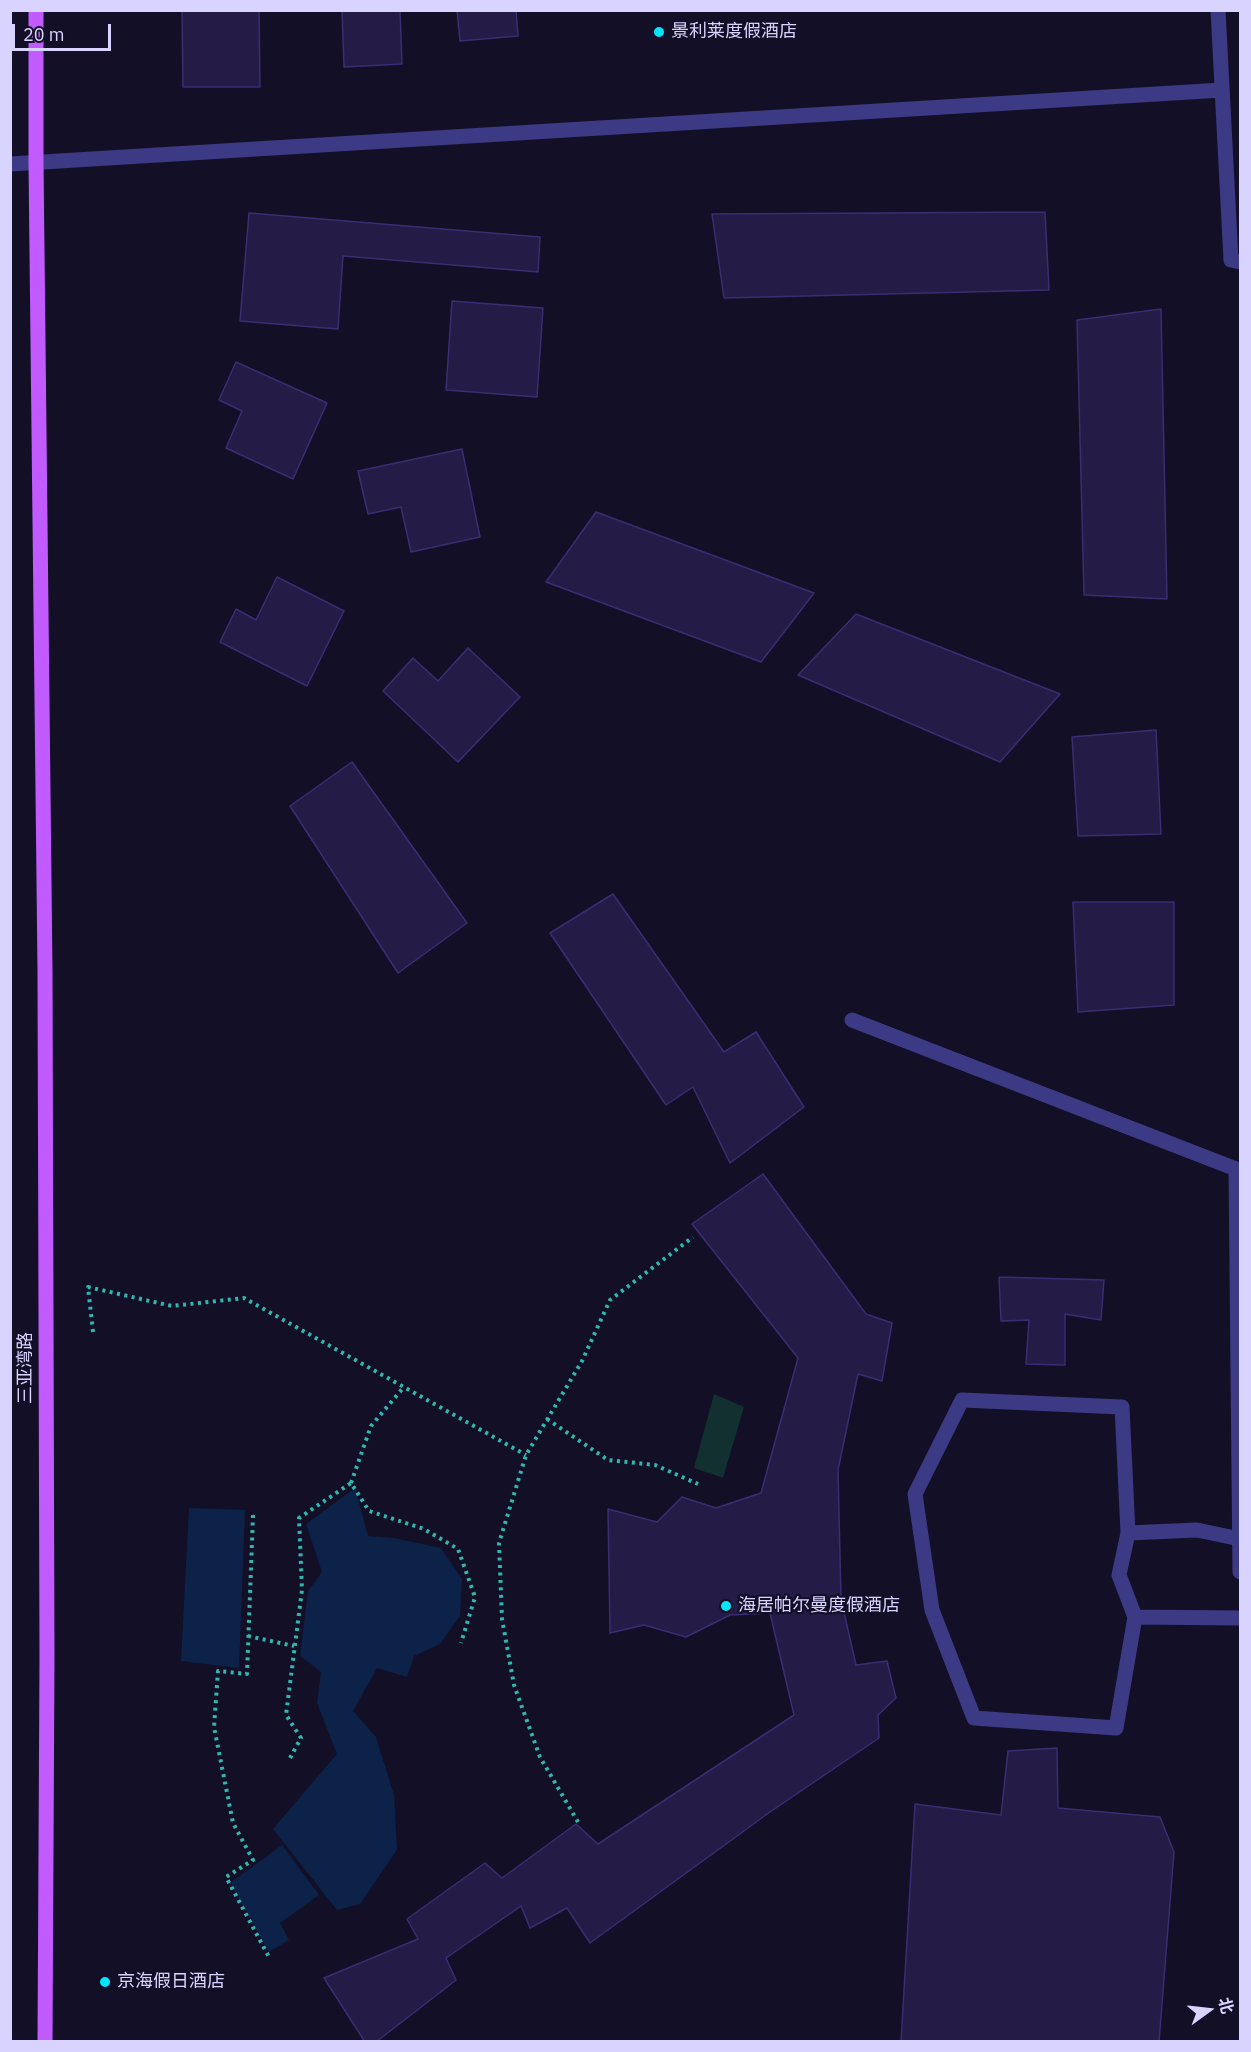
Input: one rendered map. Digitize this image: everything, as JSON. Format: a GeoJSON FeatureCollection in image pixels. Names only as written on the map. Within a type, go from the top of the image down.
{"type":"FeatureCollection","features":[{"type":"Feature","properties":{"kind":"main road","name":"三亚湾路"},"geometry":{"type":"LineString","coordinates":[[36,10],[45,995],[47,1658],[45,2042]]}},
{"type":"Feature","properties":{"kind":"street"},"geometry":{"type":"LineString","coordinates":[[1218,10],[1231,260],[1240,262]]}},
{"type":"Feature","properties":{"kind":"street"},"geometry":{"type":"LineString","coordinates":[[10,164],[1222,90]]}},
{"type":"Feature","properties":{"kind":"street"},"geometry":{"type":"LineString","coordinates":[[852,1020],[1236,1169],[1240,1572]]}},
{"type":"Feature","properties":{"kind":"street"},"geometry":{"type":"LineString","coordinates":[[962,1400],[1122,1407],[1128,1533],[1119,1575],[1135,1617],[1116,1728],[974,1718],[932,1610],[915,1494],[962,1400]]}},
{"type":"Feature","properties":{"kind":"street"},"geometry":{"type":"LineString","coordinates":[[1128,1533],[1197,1530],[1240,1539]]}},
{"type":"Feature","properties":{"kind":"street"},"geometry":{"type":"LineString","coordinates":[[1135,1617],[1240,1618]]}},
{"type":"Feature","properties":{"kind":"path"},"geometry":{"type":"LineString","coordinates":[[578,1822],[540,1757],[514,1685],[502,1619],[499,1543],[526,1455],[582,1361],[610,1300],[693,1238]]}},
{"type":"Feature","properties":{"kind":"path"},"geometry":{"type":"LineString","coordinates":[[93,1332],[88,1287],[172,1306],[244,1298],[526,1455]]}},
{"type":"Feature","properties":{"kind":"path"},"geometry":{"type":"LineString","coordinates":[[290,1758],[301,1738],[286,1715],[302,1590],[299,1518],[351,1483],[371,1426],[403,1388]]}},
{"type":"Feature","properties":{"kind":"path"},"geometry":{"type":"LineString","coordinates":[[547,1419],[608,1460],[655,1465],[698,1484]]}},
{"type":"Feature","properties":{"kind":"path"},"geometry":{"type":"LineString","coordinates":[[351,1483],[369,1511],[424,1529],[458,1549],[475,1597],[461,1643]]}},
{"type":"Feature","properties":{"kind":"path"},"geometry":{"type":"LineString","coordinates":[[253,1515],[247,1674],[218,1671],[214,1727],[233,1823],[253,1860],[226,1877],[270,1959]]}},
{"type":"Feature","properties":{"kind":"path"},"geometry":{"type":"LineString","coordinates":[[248,1636],[294,1646]]}},
{"type":"Feature","properties":{"kind":"green space"},"geometry":{"type":"Polygon","coordinates":[[[714,1394],[744,1407],[723,1478],[694,1468],[714,1394]]]}},
{"type":"Feature","properties":{"kind":"water"},"geometry":{"type":"Polygon","coordinates":[[[355,1488],[368,1536],[394,1538],[441,1548],[462,1579],[460,1616],[440,1644],[414,1656],[407,1677],[377,1668],[353,1711],[376,1737],[394,1795],[397,1850],[360,1904],[337,1910],[273,1829],[337,1754],[317,1703],[321,1672],[300,1656],[308,1591],[322,1572],[306,1524],[355,1488]]]}},
{"type":"Feature","properties":{"kind":"water"},"geometry":{"type":"Polygon","coordinates":[[[189,1508],[245,1510],[239,1668],[181,1661],[189,1508]]]}},
{"type":"Feature","properties":{"kind":"water"},"geometry":{"type":"Polygon","coordinates":[[[282,1845],[319,1895],[280,1923],[289,1940],[269,1952],[230,1883],[282,1845]]]}},
{"type":"Feature","properties":{"kind":"building"},"geometry":{"type":"Polygon","coordinates":[[[182,10],[259,10],[260,87],[183,87],[182,10]]]}},
{"type":"Feature","properties":{"kind":"building"},"geometry":{"type":"Polygon","coordinates":[[[342,10],[400,10],[402,64],[344,67],[342,10]]]}},
{"type":"Feature","properties":{"kind":"building"},"geometry":{"type":"Polygon","coordinates":[[[457,10],[516,10],[518,36],[460,41],[457,10]]]}},
{"type":"Feature","properties":{"kind":"building"},"geometry":{"type":"Polygon","coordinates":[[[1045,212],[1049,290],[724,298],[712,214],[1045,212]]]}},
{"type":"Feature","properties":{"kind":"building"},"geometry":{"type":"Polygon","coordinates":[[[249,213],[540,237],[538,272],[343,256],[338,329],[240,321],[249,213]]]}},
{"type":"Feature","properties":{"kind":"building"},"geometry":{"type":"Polygon","coordinates":[[[452,301],[543,308],[537,397],[446,390],[452,301]]]}},
{"type":"Feature","properties":{"kind":"building"},"geometry":{"type":"Polygon","coordinates":[[[1161,309],[1167,599],[1084,595],[1077,320],[1161,309]]]}},
{"type":"Feature","properties":{"kind":"building"},"geometry":{"type":"Polygon","coordinates":[[[236,362],[327,403],[293,479],[226,448],[242,411],[219,400],[236,362]]]}},
{"type":"Feature","properties":{"kind":"building"},"geometry":{"type":"Polygon","coordinates":[[[462,449],[480,537],[411,552],[401,507],[368,514],[358,471],[462,449]]]}},
{"type":"Feature","properties":{"kind":"building"},"geometry":{"type":"Polygon","coordinates":[[[596,512],[814,593],[761,662],[546,582],[596,512]]]}},
{"type":"Feature","properties":{"kind":"building"},"geometry":{"type":"Polygon","coordinates":[[[277,577],[344,611],[307,686],[220,642],[236,609],[256,620],[277,577]]]}},
{"type":"Feature","properties":{"kind":"building"},"geometry":{"type":"Polygon","coordinates":[[[856,614],[1060,694],[1000,762],[798,675],[856,614]]]}},
{"type":"Feature","properties":{"kind":"building"},"geometry":{"type":"Polygon","coordinates":[[[468,648],[520,697],[458,762],[383,691],[413,658],[438,681],[468,648]]]}},
{"type":"Feature","properties":{"kind":"building"},"geometry":{"type":"Polygon","coordinates":[[[1156,730],[1161,834],[1078,836],[1072,737],[1156,730]]]}},
{"type":"Feature","properties":{"kind":"building"},"geometry":{"type":"Polygon","coordinates":[[[352,762],[467,923],[398,973],[290,806],[352,762]]]}},
{"type":"Feature","properties":{"kind":"building"},"geometry":{"type":"Polygon","coordinates":[[[613,894],[724,1052],[756,1032],[804,1107],[730,1163],[693,1087],[666,1105],[550,933],[613,894]]]}},
{"type":"Feature","properties":{"kind":"building"},"geometry":{"type":"Polygon","coordinates":[[[1073,902],[1174,902],[1174,1005],[1078,1012],[1073,902]]]}},
{"type":"Feature","properties":{"kind":"building","name":"海居帕尔曼度假酒店"},"geometry":{"type":"Polygon","coordinates":[[[763,1174],[866,1314],[892,1323],[882,1381],[858,1374],[838,1470],[841,1599],[856,1665],[887,1661],[896,1698],[878,1715],[879,1738],[770,1812],[590,1943],[567,1908],[530,1928],[521,1906],[446,1958],[456,1980],[376,2042],[365,2042],[324,1978],[418,1939],[407,1919],[485,1863],[502,1878],[576,1824],[598,1844],[794,1715],[770,1613],[730,1615],[686,1637],[644,1625],[610,1633],[608,1509],[657,1522],[682,1497],[716,1508],[761,1493],[798,1358],[692,1224],[763,1174]]]}},
{"type":"Feature","properties":{"kind":"building"},"geometry":{"type":"Polygon","coordinates":[[[999,1277],[1104,1280],[1101,1320],[1065,1314],[1065,1365],[1026,1364],[1029,1320],[1001,1321],[999,1277]]]}},
{"type":"Feature","properties":{"kind":"building"},"geometry":{"type":"Polygon","coordinates":[[[1057,1748],[1058,1808],[1160,1817],[1174,1852],[1159,2042],[901,2042],[915,1804],[1001,1815],[1008,1751],[1057,1748]]]}},
{"type":"Feature","properties":{"kind":"place","name":"景利莱度假酒店"},"geometry":{"type":"Point","coordinates":[659,32]}},
{"type":"Feature","properties":{"kind":"place","name":"海居帕尔曼度假酒店"},"geometry":{"type":"Point","coordinates":[726,1606]}},
{"type":"Feature","properties":{"kind":"place","name":"京海假日酒店"},"geometry":{"type":"Point","coordinates":[105,1982]}}]}
